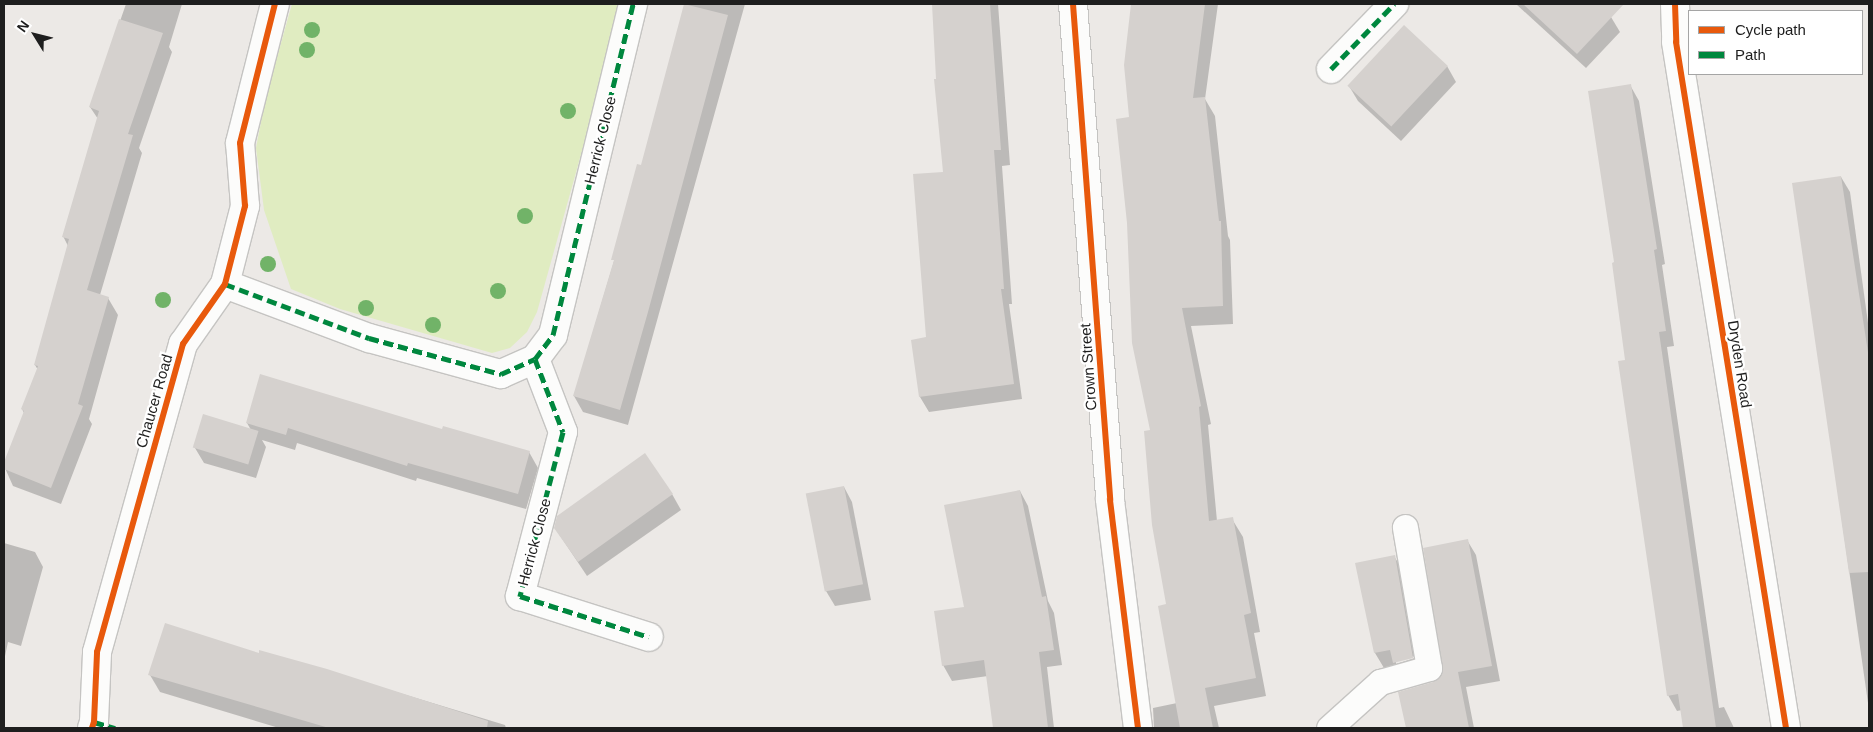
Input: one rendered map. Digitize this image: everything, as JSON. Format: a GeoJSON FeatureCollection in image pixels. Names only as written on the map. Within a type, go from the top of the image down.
{"type":"FeatureCollection","features":[{"type":"Feature","properties":{"kind":"street","name":"Chaucer Road"},"geometry":{"type":"LineString","coordinates":[[100,726],[97,652],[183,344],[225,284],[245,206],[240,143],[275,4]]}},
{"type":"Feature","properties":{"kind":"street","name":"Herrick Close"},"geometry":{"type":"LineString","coordinates":[[633,4],[553,335],[536,360],[563,432],[520,596],[649,637]]}},
{"type":"Feature","properties":{"kind":"street","name":"Crown Street"},"geometry":{"type":"LineString","coordinates":[[1073,4],[1110,500],[1138,728]]}},
{"type":"Feature","properties":{"kind":"street"},"geometry":{"type":"LineString","coordinates":[[1331,69],[1394,4]]}},
{"type":"Feature","properties":{"kind":"street","name":"Dryden Road"},"geometry":{"type":"LineString","coordinates":[[1675,4],[1676,42],[1786,728]]}},
{"type":"Feature","properties":{"kind":"street"},"geometry":{"type":"LineString","coordinates":[[225,284],[368,338],[501,374],[536,360]]}},
{"type":"Feature","properties":{"kind":"lane"},"geometry":{"type":"LineString","coordinates":[[1329,728],[1380,682],[1429,668],[1405,527]]}},
{"type":"Feature","properties":{"kind":"green space"},"geometry":{"type":"Polygon","coordinates":[[[292,4],[623,4],[537,312],[527,332],[510,348],[492,353],[340,309],[291,289],[264,210],[256,148],[266,96],[292,4]]]}},
{"type":"Feature","properties":{"kind":"building"},"geometry":{"type":"Polygon","coordinates":[[[684,4],[728,15],[620,410],[573,396],[614,260],[611,260],[637,164],[641,165],[684,4]]]}},
{"type":"Feature","properties":{"kind":"building"},"geometry":{"type":"Polygon","coordinates":[[[932,4],[990,4],[1001,150],[994,150],[1004,289],[1001,289],[1014,384],[919,397],[911,340],[926,337],[913,174],[943,172],[934,79],[936,79],[932,4]]]}},
{"type":"Feature","properties":{"kind":"building"},"geometry":{"type":"Polygon","coordinates":[[[1131,4],[1205,4],[1193,98],[1205,97],[1219,221],[1221,221],[1223,306],[1182,308],[1201,406],[1199,407],[1209,521],[1233,517],[1251,613],[1244,615],[1256,678],[1205,688],[1213,728],[1180,728],[1158,606],[1166,604],[1152,525],[1144,431],[1150,430],[1132,343],[1127,223],[1116,119],[1129,117],[1124,65],[1131,4]]]}},
{"type":"Feature","properties":{"kind":"building"},"geometry":{"type":"Polygon","coordinates":[[[1523,4],[1624,4],[1577,54],[1523,4]]]}},
{"type":"Feature","properties":{"kind":"building"},"geometry":{"type":"Polygon","coordinates":[[[119,19],[163,33],[128,134],[133,135],[87,290],[109,297],[78,404],[83,406],[51,488],[4,469],[4,462],[24,411],[21,409],[38,366],[34,365],[69,239],[62,237],[99,111],[89,107],[119,19]]]}},
{"type":"Feature","properties":{"kind":"building"},"geometry":{"type":"Polygon","coordinates":[[[1404,25],[1448,66],[1391,127],[1347,86],[1404,25]]]}},
{"type":"Feature","properties":{"kind":"building"},"geometry":{"type":"Polygon","coordinates":[[[1631,84],[1657,249],[1654,250],[1666,331],[1659,332],[1716,728],[1683,728],[1678,694],[1667,696],[1618,361],[1625,360],[1612,263],[1614,262],[1588,91],[1631,84]]]}},
{"type":"Feature","properties":{"kind":"building"},"geometry":{"type":"Polygon","coordinates":[[[1841,176],[1869,359],[1869,572],[1849,573],[1792,183],[1841,176]]]}},
{"type":"Feature","properties":{"kind":"building"},"geometry":{"type":"Polygon","coordinates":[[[260,374],[442,429],[443,426],[530,451],[518,494],[408,463],[407,466],[288,428],[286,435],[246,423],[260,374]]]}},
{"type":"Feature","properties":{"kind":"building"},"geometry":{"type":"Polygon","coordinates":[[[203,414],[258,431],[248,464],[193,447],[203,414]]]}},
{"type":"Feature","properties":{"kind":"building"},"geometry":{"type":"Polygon","coordinates":[[[645,453],[673,494],[578,562],[554,528],[557,516],[645,453]]]}},
{"type":"Feature","properties":{"kind":"building"},"geometry":{"type":"Polygon","coordinates":[[[844,486],[863,584],[825,592],[806,493],[844,486]]]}},
{"type":"Feature","properties":{"kind":"building"},"geometry":{"type":"Polygon","coordinates":[[[1020,490],[1042,597],[1046,596],[1054,650],[1039,652],[1048,728],[993,728],[984,660],[942,666],[934,611],[964,607],[944,505],[1020,490]]]}},
{"type":"Feature","properties":{"kind":"building"},"geometry":{"type":"Polygon","coordinates":[[[1468,539],[1492,666],[1458,672],[1469,728],[1406,728],[1398,692],[1433,682],[1443,672],[1423,548],[1468,539]]]}},
{"type":"Feature","properties":{"kind":"building"},"geometry":{"type":"Polygon","coordinates":[[[1395,555],[1413,658],[1393,663],[1390,650],[1374,653],[1355,563],[1395,555]]]}},
{"type":"Feature","properties":{"kind":"building"},"geometry":{"type":"Polygon","coordinates":[[[165,623],[259,653],[259,650],[327,669],[488,721],[487,728],[329,728],[148,675],[165,623]]]}},
{"type":"Feature","properties":{"kind":"marked path"},"geometry":{"type":"LineString","coordinates":[[225,284],[369,338],[501,374],[535,359],[553,335],[633,4]]}},
{"type":"Feature","properties":{"kind":"marked path"},"geometry":{"type":"LineString","coordinates":[[1331,69],[1394,4]]}},
{"type":"Feature","properties":{"kind":"marked path"},"geometry":{"type":"LineString","coordinates":[[535,359],[563,432],[520,596],[649,637]]}},
{"type":"Feature","properties":{"kind":"marked path"},"geometry":{"type":"LineString","coordinates":[[94,722],[115,728]]}},
{"type":"Feature","properties":{"kind":"cycle path"},"geometry":{"type":"LineString","coordinates":[[92,728],[94,722],[97,652],[183,344],[225,284],[245,206],[240,143],[275,4]]}},
{"type":"Feature","properties":{"kind":"cycle path"},"geometry":{"type":"LineString","coordinates":[[1073,4],[1110,500],[1138,728]]}},
{"type":"Feature","properties":{"kind":"cycle path"},"geometry":{"type":"LineString","coordinates":[[1675,4],[1676,42],[1786,728]]}}]}
